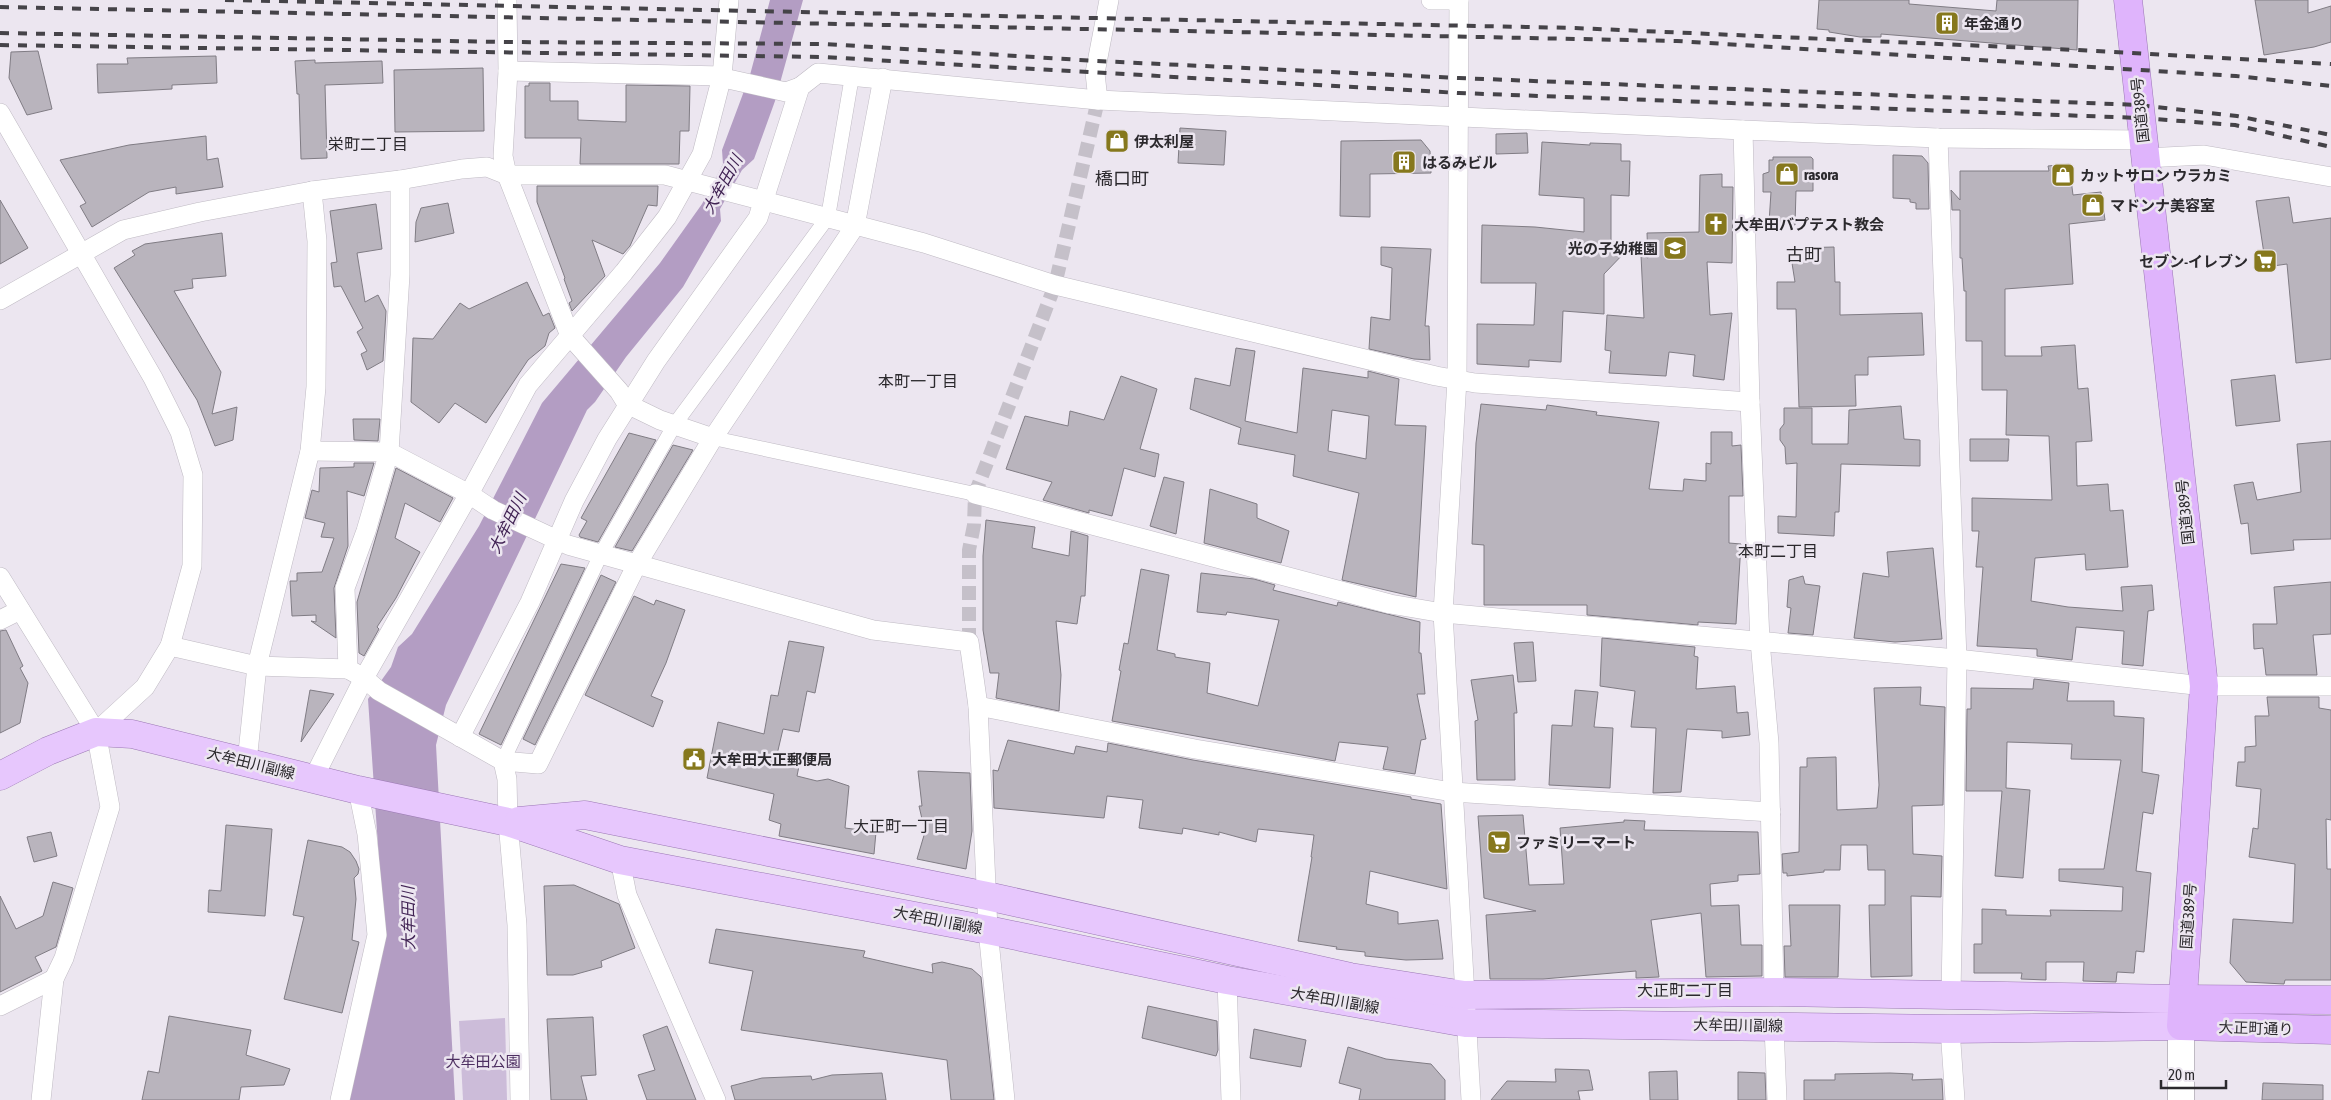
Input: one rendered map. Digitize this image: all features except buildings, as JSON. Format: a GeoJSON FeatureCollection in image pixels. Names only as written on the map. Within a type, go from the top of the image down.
{"type":"FeatureCollection","features":[{"type":"Feature","properties":{"kind":"highway","name":"国道389号"},"geometry":{"type":"LineString","coordinates":[[2128,0],[2204,686],[2180,1026]]}},
{"type":"Feature","properties":{"kind":"highway","name":"大正町通り"},"geometry":{"type":"LineString","coordinates":[[2183,999],[2331,1000]]}},
{"type":"Feature","properties":{"kind":"highway","name":"大正町通り"},"geometry":{"type":"LineString","coordinates":[[2180,1026],[2331,1030]]}},
{"type":"Feature","properties":{"kind":"main road","name":"大牟田川副線"},"geometry":{"type":"LineString","coordinates":[[0,776],[48,751],[96,732],[132,734],[358,790],[508,822],[620,860],[988,930],[1227,980],[1466,1023],[1950,1028],[2180,1026]]}},
{"type":"Feature","properties":{"kind":"main road","name":"大牟田川副線"},"geometry":{"type":"LineString","coordinates":[[508,822],[584,815],[987,896],[1350,977],[1464,995],[1774,992],[2183,999]]}},
{"type":"Feature","properties":{"kind":"main road"},"geometry":{"type":"LineString","coordinates":[[2180,1026],[2180,1100]]}},
{"type":"Feature","properties":{"kind":"street"},"geometry":{"type":"LineString","coordinates":[[507,0],[508,71],[503,156],[507,175],[576,343],[624,398],[660,420],[713,438],[975,494],[1390,604],[1444,613],[1957,659],[2204,686],[2331,686]]}},
{"type":"Feature","properties":{"kind":"street"},"geometry":{"type":"LineString","coordinates":[[313,779],[356,674],[470,494],[528,385],[576,343],[624,272],[667,217],[702,154],[725,78],[729,0]]}},
{"type":"Feature","properties":{"kind":"street"},"geometry":{"type":"LineString","coordinates":[[1098,100],[1095,73],[1109,0]]}},
{"type":"Feature","properties":{"kind":"street"},"geometry":{"type":"LineString","coordinates":[[1431,0],[1459,0],[1457,380],[1444,613],[1452,792],[1471,1100]]}},
{"type":"Feature","properties":{"kind":"street"},"geometry":{"type":"LineString","coordinates":[[508,71],[725,78],[793,89]]}},
{"type":"Feature","properties":{"kind":"street"},"geometry":{"type":"LineString","coordinates":[[460,737],[530,602],[550,537],[574,501],[624,398],[758,218],[760,200],[793,89],[818,73],[1098,100],[2144,149],[2204,155],[2331,177]]}},
{"type":"Feature","properties":{"kind":"street"},"geometry":{"type":"LineString","coordinates":[[520,1100],[517,925],[508,822],[507,779],[503,761],[601,554],[675,424],[828,217],[852,76]]}},
{"type":"Feature","properties":{"kind":"street"},"geometry":{"type":"LineString","coordinates":[[170,646],[257,666],[356,674],[379,691],[503,761],[538,764],[637,564],[713,438],[855,226],[883,78]]}},
{"type":"Feature","properties":{"kind":"street"},"geometry":{"type":"LineString","coordinates":[[0,113],[157,386],[180,432],[193,475],[192,566],[170,646],[145,687],[96,732]]}},
{"type":"Feature","properties":{"kind":"street"},"geometry":{"type":"LineString","coordinates":[[1743,130],[1750,402],[1760,641],[1769,743],[1774,992]]}},
{"type":"Feature","properties":{"kind":"street"},"geometry":{"type":"LineString","coordinates":[[1938,138],[1957,659],[1951,995]]}},
{"type":"Feature","properties":{"kind":"street"},"geometry":{"type":"LineString","coordinates":[[0,300],[38,276],[82,255],[123,230],[200,212],[312,191],[400,180],[470,168],[487,167],[507,175],[665,175],[924,243],[1055,285],[1457,380],[1750,402]]}},
{"type":"Feature","properties":{"kind":"street"},"geometry":{"type":"LineString","coordinates":[[356,674],[345,588],[366,531],[389,452],[400,275],[400,180]]}},
{"type":"Feature","properties":{"kind":"street"},"geometry":{"type":"LineString","coordinates":[[247,762],[257,666],[310,451],[316,378],[317,241],[312,191]]}},
{"type":"Feature","properties":{"kind":"street"},"geometry":{"type":"LineString","coordinates":[[310,451],[389,452],[470,494],[492,510],[550,537],[601,554],[873,630],[968,642],[978,706],[988,930],[1005,1100]]}},
{"type":"Feature","properties":{"kind":"street"},"geometry":{"type":"LineString","coordinates":[[0,577],[96,732],[110,807],[64,958],[54,979],[40,1100]]}},
{"type":"Feature","properties":{"kind":"street"},"geometry":{"type":"LineString","coordinates":[[0,620],[20,610]]}},
{"type":"Feature","properties":{"kind":"street"},"geometry":{"type":"LineString","coordinates":[[978,706],[1195,748],[1452,792],[1771,812]]}},
{"type":"Feature","properties":{"kind":"street"},"geometry":{"type":"LineString","coordinates":[[340,1100],[377,935],[367,834],[358,790]]}},
{"type":"Feature","properties":{"kind":"street"},"geometry":{"type":"LineString","coordinates":[[620,860],[627,894],[716,1100]]}},
{"type":"Feature","properties":{"kind":"street"},"geometry":{"type":"LineString","coordinates":[[0,1006],[54,979]]}},
{"type":"Feature","properties":{"kind":"street"},"geometry":{"type":"LineString","coordinates":[[1227,980],[1231,1100]]}},
{"type":"Feature","properties":{"kind":"street"},"geometry":{"type":"LineString","coordinates":[[1774,1026],[1777,1100]]}},
{"type":"Feature","properties":{"kind":"street"},"geometry":{"type":"LineString","coordinates":[[1950,1028],[1955,1100]]}},
{"type":"Feature","properties":{"kind":"green space","name":"大牟田公園"},"geometry":{"type":"Polygon","coordinates":[[[505,1018],[507,1100],[463,1100],[459,1021],[505,1018]]]}},
{"type":"Feature","properties":{"kind":"water","name":"大牟田川"},"geometry":{"type":"Polygon","coordinates":[[[770,0],[803,0],[775,101],[754,159],[742,170],[720,209],[721,221],[683,287],[626,357],[595,402],[587,410],[446,705],[436,745],[455,1100],[344,1100],[384,934],[368,699],[391,667],[398,647],[412,634],[479,526],[542,403],[660,263],[702,204],[723,164],[722,150],[750,75],[770,0]]]}},
{"type":"Feature","properties":{"kind":"tunnel"},"geometry":{"type":"LineString","coordinates":[[969,642],[969,550],[974,525],[975,494],[1055,285],[1098,100]]}},
{"type":"Feature","properties":{"kind":"railway"},"geometry":{"type":"LineString","coordinates":[[225,0],[1575,28],[2077,50],[2331,64]]}},
{"type":"Feature","properties":{"kind":"railway"},"geometry":{"type":"LineString","coordinates":[[0,7],[1677,41],[2236,76],[2331,86]]}},
{"type":"Feature","properties":{"kind":"railway"},"geometry":{"type":"LineString","coordinates":[[0,33],[507,42],[825,44],[1097,61],[1459,78],[2139,105],[2237,116],[2331,135]]}},
{"type":"Feature","properties":{"kind":"railway"},"geometry":{"type":"LineString","coordinates":[[0,45],[822,57],[1459,93],[2141,118],[2235,125],[2331,147]]}},
{"type":"Feature","properties":{"kind":"place","name":"年金通り"},"geometry":{"type":"Point","coordinates":[1947,23]}},
{"type":"Feature","properties":{"kind":"place","name":"伊太利屋"},"geometry":{"type":"Point","coordinates":[1117,141]}},
{"type":"Feature","properties":{"kind":"place","name":"はるみビル"},"geometry":{"type":"Point","coordinates":[1404,162]}},
{"type":"Feature","properties":{"kind":"place","name":"rasora"},"geometry":{"type":"Point","coordinates":[1787,174]}},
{"type":"Feature","properties":{"kind":"place","name":"カットサロン ウラカミ"},"geometry":{"type":"Point","coordinates":[2063,175]}},
{"type":"Feature","properties":{"kind":"place","name":"マドンナ美容室"},"geometry":{"type":"Point","coordinates":[2093,205]}},
{"type":"Feature","properties":{"kind":"place","name":"大牟田バプテスト教会"},"geometry":{"type":"Point","coordinates":[1716,224]}},
{"type":"Feature","properties":{"kind":"place","name":"光の子幼稚園"},"geometry":{"type":"Point","coordinates":[1675,248]}},
{"type":"Feature","properties":{"kind":"place","name":"セブン-イレブン"},"geometry":{"type":"Point","coordinates":[2265,261]}},
{"type":"Feature","properties":{"kind":"place","name":"大牟田大正郵便局"},"geometry":{"type":"Point","coordinates":[694,759]}},
{"type":"Feature","properties":{"kind":"place","name":"ファミリーマート"},"geometry":{"type":"Point","coordinates":[1499,842]}},
{"type":"Feature","properties":{"kind":"district","name":"栄町二丁目"},"geometry":{"type":"Point","coordinates":[368,144]}},
{"type":"Feature","properties":{"kind":"district","name":"橋口町"},"geometry":{"type":"Point","coordinates":[1122,178]}},
{"type":"Feature","properties":{"kind":"district","name":"古町"},"geometry":{"type":"Point","coordinates":[1804,254]}},
{"type":"Feature","properties":{"kind":"district","name":"本町一丁目"},"geometry":{"type":"Point","coordinates":[918,381]}},
{"type":"Feature","properties":{"kind":"district","name":"本町二丁目"},"geometry":{"type":"Point","coordinates":[1778,551]}},
{"type":"Feature","properties":{"kind":"district","name":"大正町一丁目"},"geometry":{"type":"Point","coordinates":[901,826]}},
{"type":"Feature","properties":{"kind":"district","name":"大正町二丁目"},"geometry":{"type":"Point","coordinates":[1685,990]}}]}
